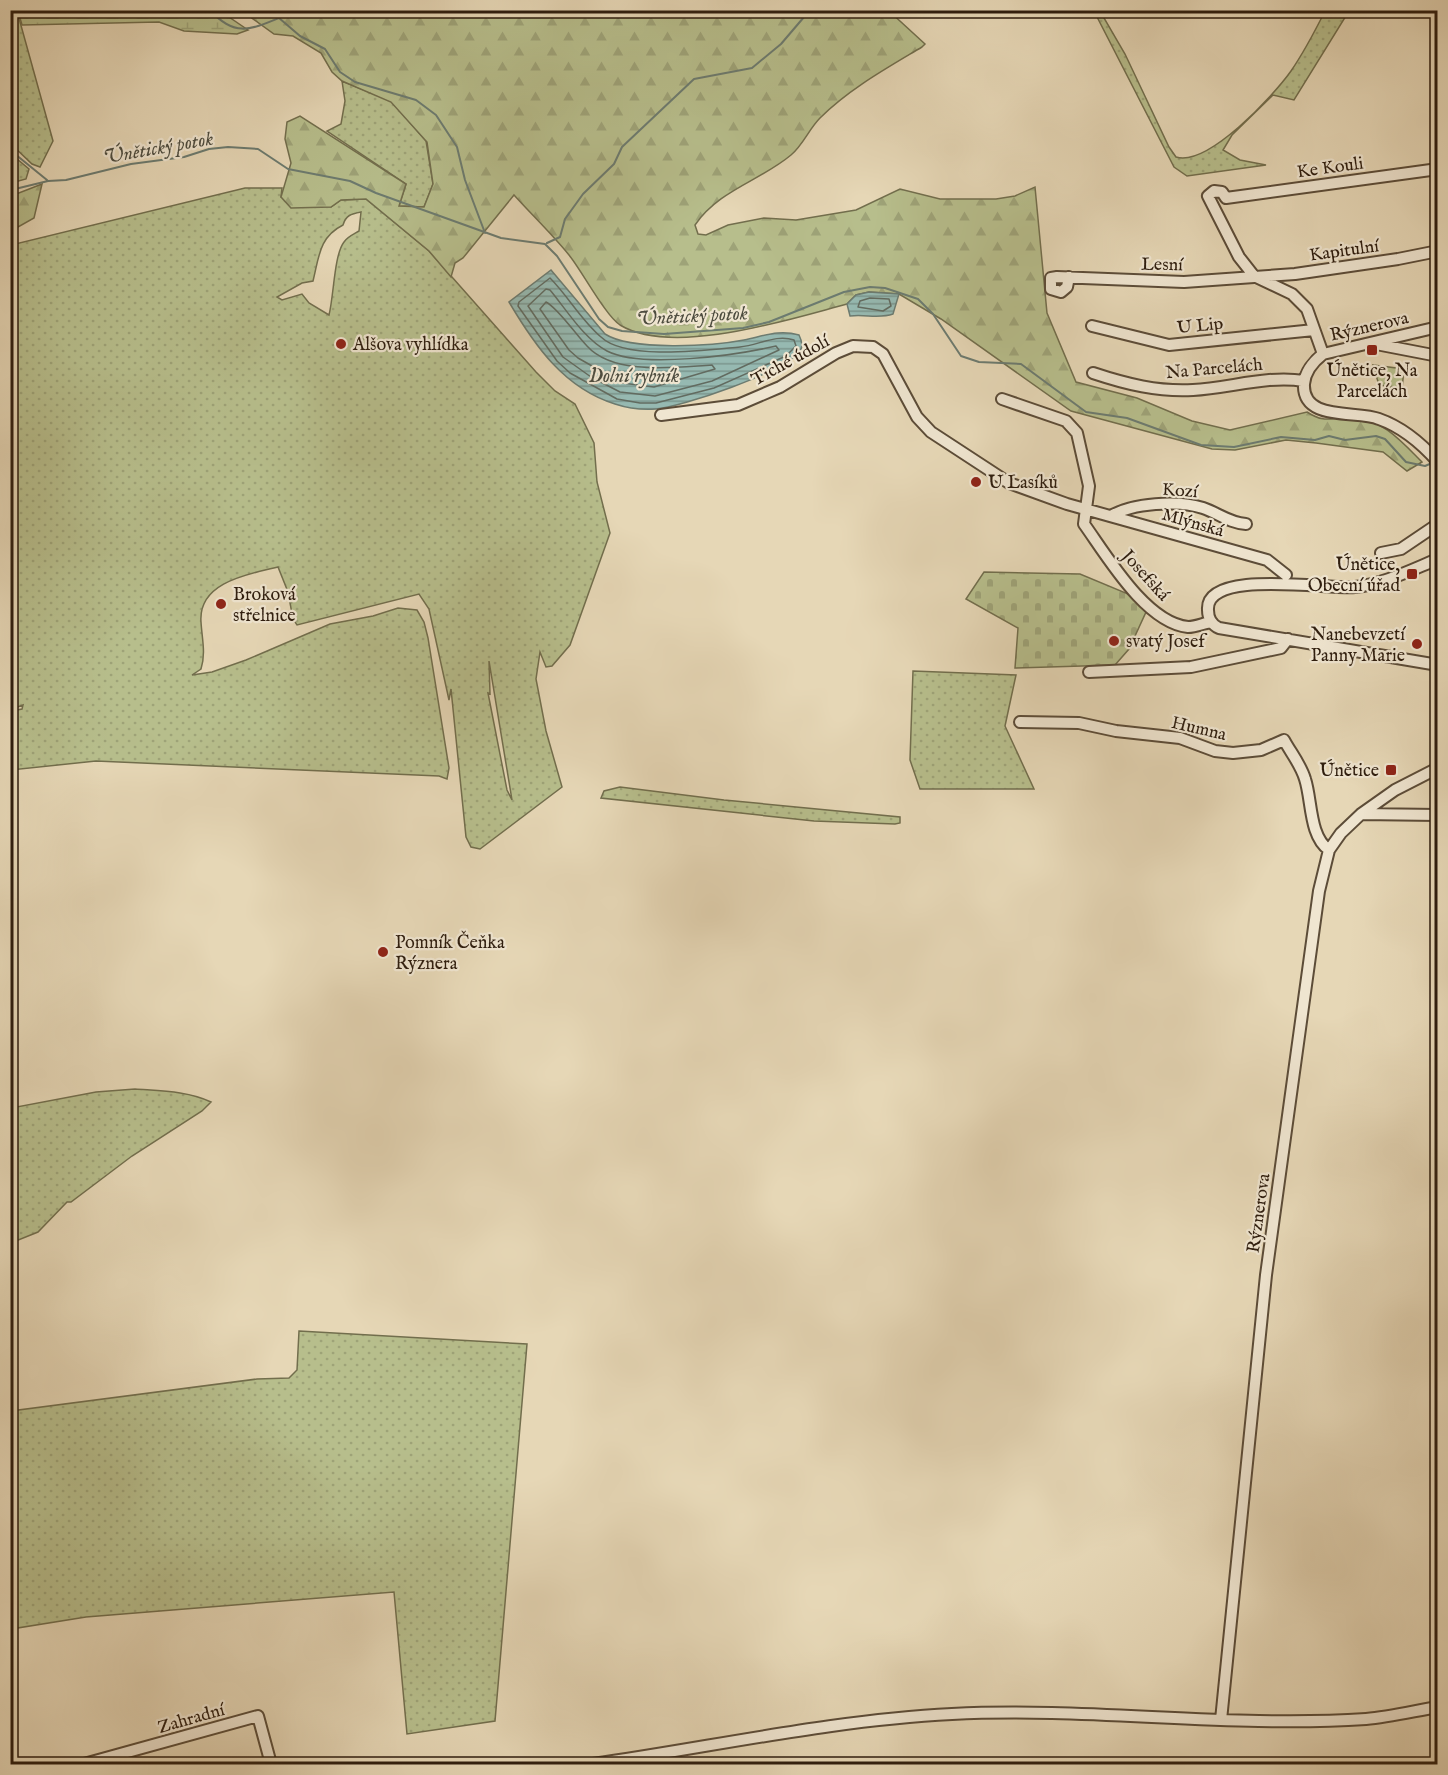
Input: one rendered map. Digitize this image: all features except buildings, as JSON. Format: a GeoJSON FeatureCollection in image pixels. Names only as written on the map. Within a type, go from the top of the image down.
{"type":"FeatureCollection","features":[{"type":"Feature","properties":{"kind":"street","name":"Ke Kouli"},"geometry":{"type":"LineString","coordinates":[[1254,276],[1239,257],[1216,210],[1208,200],[1210,193],[1222,192],[1226,198],[1437,169]]}},
{"type":"Feature","properties":{"kind":"street","name":"Kapitulní"},"geometry":{"type":"LineString","coordinates":[[1254,276],[1295,274],[1437,251]]}},
{"type":"Feature","properties":{"kind":"street"},"geometry":{"type":"LineString","coordinates":[[1292,294],[1295,274]]}},
{"type":"Feature","properties":{"kind":"street","name":"Lesní"},"geometry":{"type":"LineString","coordinates":[[1069,277],[1184,282],[1254,276]]}},
{"type":"Feature","properties":{"kind":"street"},"geometry":{"type":"LineString","coordinates":[[1254,276],[1292,294],[1307,309],[1323,354]]}},
{"type":"Feature","properties":{"kind":"street","name":"U Lip"},"geometry":{"type":"LineString","coordinates":[[1092,326],[1169,345],[1314,330]]}},
{"type":"Feature","properties":{"kind":"street","name":"Rýznerova"},"geometry":{"type":"LineString","coordinates":[[1304,381],[1315,361],[1323,354],[1437,327]]}},
{"type":"Feature","properties":{"kind":"street"},"geometry":{"type":"LineString","coordinates":[[1371,343],[1437,356]]}},
{"type":"Feature","properties":{"kind":"street","name":"Tiché údolí"},"geometry":{"type":"LineString","coordinates":[[661,415],[738,405],[780,387],[836,353],[853,346],[873,347],[883,354],[917,417],[936,436],[1008,483],[1086,509]]}},
{"type":"Feature","properties":{"kind":"street","name":"Na Parcelách"},"geometry":{"type":"LineString","coordinates":[[1093,373],[1125,384],[1162,390],[1193,390],[1287,378],[1304,381]]}},
{"type":"Feature","properties":{"kind":"street"},"geometry":{"type":"LineString","coordinates":[[1304,381],[1307,397],[1320,410],[1328,413],[1364,414],[1396,426],[1435,459]]}},
{"type":"Feature","properties":{"kind":"street","name":"Josefská"},"geometry":{"type":"LineString","coordinates":[[1002,399],[1066,421],[1077,433],[1089,486],[1084,524],[1151,611],[1190,627],[1211,622]]}},
{"type":"Feature","properties":{"kind":"street","name":"Kozí"},"geometry":{"type":"LineString","coordinates":[[1111,516],[1136,505],[1188,505],[1204,508],[1225,519],[1246,524]]}},
{"type":"Feature","properties":{"kind":"street","name":"Mlýnská"},"geometry":{"type":"LineString","coordinates":[[1086,509],[1267,560],[1286,574]]}},
{"type":"Feature","properties":{"kind":"street"},"geometry":{"type":"LineString","coordinates":[[1381,554],[1401,549],[1437,524]]}},
{"type":"Feature","properties":{"kind":"street"},"geometry":{"type":"LineString","coordinates":[[1437,559],[1388,579],[1357,587],[1332,589],[1259,583],[1232,588],[1218,592],[1210,600],[1208,610],[1211,622],[1223,629],[1437,665]]}},
{"type":"Feature","properties":{"kind":"street"},"geometry":{"type":"LineString","coordinates":[[1089,672],[1191,667],[1281,648],[1288,639]]}},
{"type":"Feature","properties":{"kind":"street","name":"Humna"},"geometry":{"type":"LineString","coordinates":[[1020,722],[1079,723],[1116,731],[1180,738],[1215,751],[1233,753],[1261,750],[1284,740],[1305,777],[1316,828],[1322,845],[1329,850]]}},
{"type":"Feature","properties":{"kind":"street","name":"Rýznerova"},"geometry":{"type":"LineString","coordinates":[[1221,1720],[1266,1275],[1318,891],[1329,850],[1335,840],[1361,814],[1395,790],[1437,768]]}},
{"type":"Feature","properties":{"kind":"street"},"geometry":{"type":"LineString","coordinates":[[1361,814],[1437,815]]}},
{"type":"Feature","properties":{"kind":"street"},"geometry":{"type":"LineString","coordinates":[[592,1764],[855,1722],[953,1714],[1058,1713],[1284,1722],[1368,1719],[1437,1707]]}},
{"type":"Feature","properties":{"kind":"street","name":"Zahradní"},"geometry":{"type":"LineString","coordinates":[[84,1764],[258,1716],[271,1764]]}},
{"type":"Feature","properties":{"kind":"green space"},"geometry":{"type":"Polygon","coordinates":[[[10,11],[17,11],[53,141],[40,167],[32,164],[11,144],[10,11]]]}},
{"type":"Feature","properties":{"kind":"green space"},"geometry":{"type":"Polygon","coordinates":[[[18,11],[220,11],[248,30],[237,34],[184,31],[159,22],[22,25],[18,11]]]}},
{"type":"Feature","properties":{"kind":"green space"},"geometry":{"type":"Polygon","coordinates":[[[242,11],[889,11],[925,44],[831,107],[816,122],[791,155],[716,203],[695,225],[698,234],[706,235],[728,225],[764,218],[796,220],[856,210],[900,189],[940,199],[996,199],[1015,196],[1035,187],[1047,313],[1076,382],[1137,398],[1192,421],[1230,430],[1307,412],[1325,419],[1352,417],[1363,419],[1391,433],[1422,462],[1407,471],[1383,452],[1286,440],[1235,450],[1212,449],[1071,411],[941,319],[899,294],[869,292],[856,295],[847,304],[732,332],[670,337],[643,334],[620,325],[614,320],[569,255],[514,195],[463,258],[455,263],[451,277],[429,251],[366,199],[341,200],[331,207],[291,208],[281,197],[291,163],[285,139],[287,122],[300,116],[406,184],[399,206],[424,207],[433,184],[427,142],[391,102],[342,81],[332,72],[321,53],[293,36],[274,34],[242,11]]]}},
{"type":"Feature","properties":{"kind":"green space"},"geometry":{"type":"Polygon","coordinates":[[[1094,11],[1100,11],[1125,54],[1169,147],[1176,157],[1189,157],[1222,141],[1270,96],[1296,64],[1325,11],[1349,11],[1294,100],[1273,95],[1232,135],[1223,150],[1240,160],[1266,165],[1187,176],[1174,167],[1094,11]]]}},
{"type":"Feature","properties":{"kind":"green space"},"geometry":{"type":"Polygon","coordinates":[[[342,81],[391,101],[426,141],[433,184],[424,207],[399,206],[406,184],[327,131],[341,124],[345,101],[342,81]]]}},
{"type":"Feature","properties":{"kind":"green space"},"geometry":{"type":"Polygon","coordinates":[[[11,154],[29,169],[26,179],[11,183],[11,154]]]}},
{"type":"Feature","properties":{"kind":"green space"},"geometry":{"type":"Polygon","coordinates":[[[42,184],[34,218],[11,231],[11,196],[42,184]]]}},
{"type":"Feature","properties":{"kind":"green space"},"geometry":{"type":"Polygon","coordinates":[[[245,188],[282,188],[281,197],[331,207],[341,200],[366,199],[429,251],[536,372],[555,391],[575,404],[594,443],[597,482],[610,533],[570,645],[552,666],[546,667],[540,652],[536,679],[546,731],[562,787],[480,849],[471,847],[466,837],[451,689],[449,700],[429,609],[419,594],[297,625],[293,619],[288,592],[278,567],[228,582],[216,589],[208,598],[202,608],[201,669],[192,675],[212,672],[246,660],[330,624],[373,616],[398,608],[417,610],[424,622],[428,638],[449,768],[447,779],[439,776],[96,761],[11,770],[11,711],[22,709],[23,705],[15,708],[11,693],[11,245],[245,188]],[[361,212],[347,217],[343,225],[329,235],[321,249],[313,281],[302,283],[277,297],[282,300],[302,294],[309,303],[329,315],[338,256],[345,240],[359,231],[361,212]],[[489,661],[490,694],[488,693],[507,790],[512,800],[489,661]]]}},
{"type":"Feature","properties":{"kind":"green space"},"geometry":{"type":"Polygon","coordinates":[[[1373,365],[1404,369],[1402,389],[1379,385],[1373,365]]]}},
{"type":"Feature","properties":{"kind":"green space"},"geometry":{"type":"Polygon","coordinates":[[[984,572],[1080,574],[1133,596],[1146,612],[1129,649],[1115,665],[1015,668],[1018,628],[966,599],[984,572]]]}},
{"type":"Feature","properties":{"kind":"green space"},"geometry":{"type":"Polygon","coordinates":[[[913,671],[1016,675],[1005,726],[1034,789],[920,789],[910,760],[913,671]]]}},
{"type":"Feature","properties":{"kind":"green space"},"geometry":{"type":"Polygon","coordinates":[[[620,787],[724,800],[900,817],[900,823],[814,821],[601,798],[604,791],[620,787]]]}},
{"type":"Feature","properties":{"kind":"green space"},"geometry":{"type":"Polygon","coordinates":[[[135,1089],[184,1094],[211,1102],[202,1111],[132,1156],[71,1202],[67,1202],[38,1232],[11,1243],[11,1108],[96,1092],[135,1089]]]}},
{"type":"Feature","properties":{"kind":"green space"},"geometry":{"type":"Polygon","coordinates":[[[299,1331],[527,1344],[495,1721],[407,1734],[394,1592],[86,1617],[11,1629],[11,1411],[257,1379],[289,1378],[297,1370],[299,1331]]]}},
{"type":"Feature","properties":{"kind":"water","name":"Dolní rybník"},"geometry":{"type":"Polygon","coordinates":[[[551,270],[605,334],[617,339],[633,343],[673,346],[730,342],[772,334],[792,333],[799,335],[802,348],[790,360],[774,369],[732,387],[687,402],[651,409],[630,408],[615,404],[581,388],[553,364],[529,334],[509,302],[551,270]]]}},
{"type":"Feature","properties":{"kind":"water"},"geometry":{"type":"Polygon","coordinates":[[[869,292],[899,294],[893,314],[850,316],[847,304],[856,295],[869,292]]]}},
{"type":"Feature","properties":{"kind":"waterway"},"geometry":{"type":"LineString","coordinates":[[210,10],[227,24],[243,29],[259,26],[279,18],[300,36],[325,49],[340,72],[355,82],[416,100],[436,115],[457,147],[465,180],[485,233]]}},
{"type":"Feature","properties":{"kind":"waterway"},"geometry":{"type":"LineString","coordinates":[[547,243],[560,237],[565,219],[583,194],[614,164],[622,147],[694,79],[752,68],[781,44],[810,10]]}},
{"type":"Feature","properties":{"kind":"waterway","name":"Únětický potok"},"geometry":{"type":"LineString","coordinates":[[10,192],[48,181],[66,180],[131,164],[184,157],[209,149],[228,147],[258,149],[288,169],[350,181],[376,193],[501,238],[545,244],[557,256],[599,319],[608,327],[622,331],[664,334],[743,328],[769,322],[844,292],[870,287],[885,288],[918,299],[933,314],[961,356],[979,362],[1021,364],[1086,412],[1127,418],[1201,445],[1234,447],[1281,437],[1315,440],[1329,436],[1345,440],[1376,436],[1385,439],[1406,462],[1425,466],[1432,463]]}},
{"type":"Feature","properties":{"kind":"waterway"},"geometry":{"type":"LineString","coordinates":[[10,150],[47,180]]}},
{"type":"Feature","properties":{"kind":"place","name":"Alšova vyhlídka"},"geometry":{"type":"Point","coordinates":[341,344]}},
{"type":"Feature","properties":{"kind":"place","name":"Únětice, Na Parcelách"},"geometry":{"type":"Point","coordinates":[1372,350]}},
{"type":"Feature","properties":{"kind":"place","name":"U Lasíků"},"geometry":{"type":"Point","coordinates":[976,482]}},
{"type":"Feature","properties":{"kind":"place","name":"Únětice, Obecní úřad"},"geometry":{"type":"Point","coordinates":[1412,574]}},
{"type":"Feature","properties":{"kind":"place","name":"Broková střelnice"},"geometry":{"type":"Point","coordinates":[221,604]}},
{"type":"Feature","properties":{"kind":"place","name":"svatý Josef"},"geometry":{"type":"Point","coordinates":[1114,641]}},
{"type":"Feature","properties":{"kind":"place","name":"Nanebevzetí Panny Marie"},"geometry":{"type":"Point","coordinates":[1417,644]}},
{"type":"Feature","properties":{"kind":"place","name":"Únětice"},"geometry":{"type":"Point","coordinates":[1391,770]}},
{"type":"Feature","properties":{"kind":"place","name":"Pomník Čeňka Rýznera"},"geometry":{"type":"Point","coordinates":[383,952]}}]}
